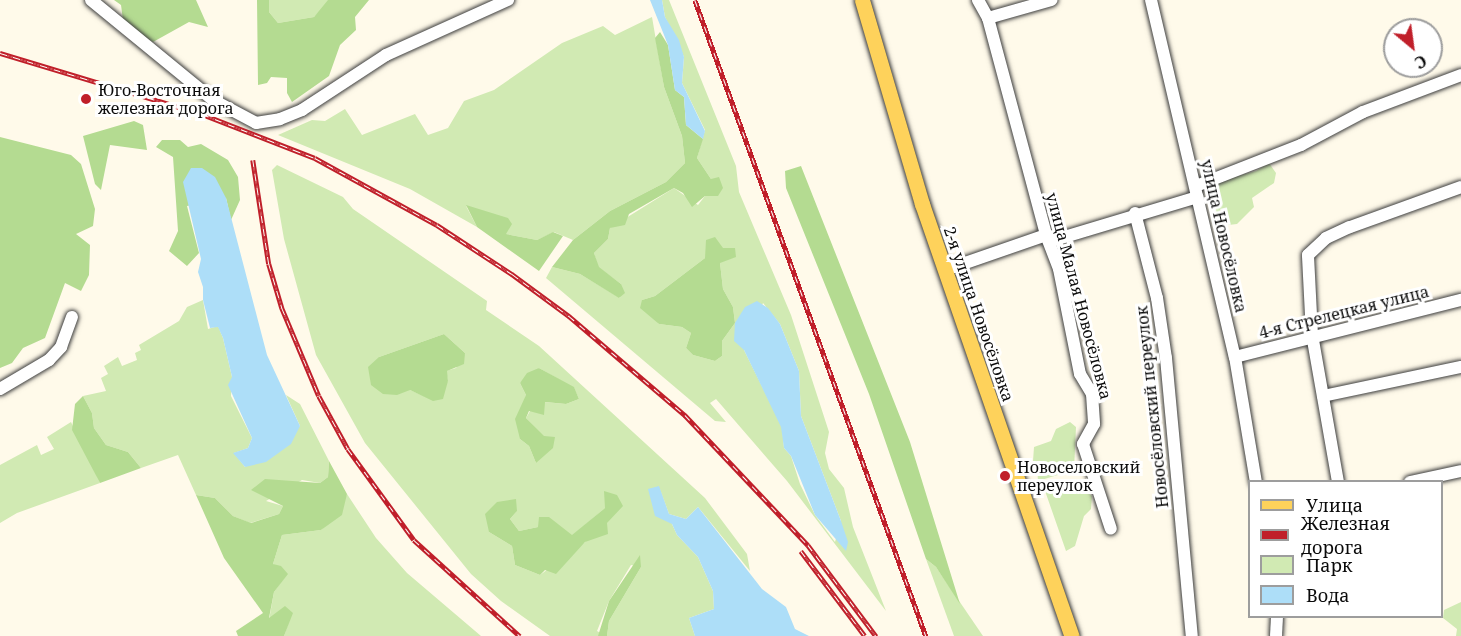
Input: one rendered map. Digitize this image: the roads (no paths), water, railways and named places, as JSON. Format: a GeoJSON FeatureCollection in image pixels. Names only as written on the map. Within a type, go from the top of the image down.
{"type":"FeatureCollection","features":[{"type":"Feature","properties":{"kind":"main road","name":"2-я улица Новосёловка"},"geometry":{"type":"LineString","coordinates":[[862,0],[878,64],[945,270],[1072,636]]}},
{"type":"Feature","properties":{"kind":"street"},"geometry":{"type":"LineString","coordinates":[[91,0],[213,100],[256,123],[302,110],[386,56],[508,0]]}},
{"type":"Feature","properties":{"kind":"street","name":"улица Малая Новосёловка"},"geometry":{"type":"LineString","coordinates":[[978,0],[988,18],[1048,238],[1080,374],[1092,394],[1094,424],[1083,444],[1111,529]]}},
{"type":"Feature","properties":{"kind":"street"},"geometry":{"type":"LineString","coordinates":[[988,18],[1051,0]]}},
{"type":"Feature","properties":{"kind":"street","name":"улица Новосёловка"},"geometry":{"type":"LineString","coordinates":[[1151,0],[1235,357],[1256,480]]}},
{"type":"Feature","properties":{"kind":"street"},"geometry":{"type":"LineString","coordinates":[[945,270],[1197,192],[1301,145],[1363,112],[1461,75]]}},
{"type":"Feature","properties":{"kind":"street"},"geometry":{"type":"LineString","coordinates":[[1338,480],[1312,334],[1308,255],[1326,238],[1350,227],[1461,187]]}},
{"type":"Feature","properties":{"kind":"street","name":"Новосёловский переулок"},"geometry":{"type":"LineString","coordinates":[[1135,213],[1157,298],[1166,358],[1192,636]]}},
{"type":"Feature","properties":{"kind":"street","name":"4-я Стрелецкая улица"},"geometry":{"type":"LineString","coordinates":[[1235,357],[1312,334],[1461,300]]}},
{"type":"Feature","properties":{"kind":"street"},"geometry":{"type":"LineString","coordinates":[[0,389],[49,360],[61,347],[72,317]]}},
{"type":"Feature","properties":{"kind":"street"},"geometry":{"type":"LineString","coordinates":[[1323,396],[1461,367]]}},
{"type":"Feature","properties":{"kind":"street"},"geometry":{"type":"LineString","coordinates":[[1419,480],[1461,471]]}},
{"type":"Feature","properties":{"kind":"street"},"geometry":{"type":"LineString","coordinates":[[1276,636],[1277,618]]}},
{"type":"Feature","properties":{"kind":"water"},"geometry":{"type":"Polygon","coordinates":[[[650,0],[662,0],[665,17],[679,40],[684,57],[682,83],[705,131],[703,139],[686,125],[684,97],[675,90],[668,45],[650,0]]]}},
{"type":"Feature","properties":{"kind":"water"},"geometry":{"type":"Polygon","coordinates":[[[191,168],[202,168],[215,177],[226,198],[267,355],[300,426],[291,444],[266,462],[245,467],[233,453],[248,448],[252,438],[228,385],[232,377],[223,338],[218,327],[210,328],[203,300],[203,287],[198,272],[201,259],[183,182],[191,168]]]}},
{"type":"Feature","properties":{"kind":"water"},"geometry":{"type":"Polygon","coordinates":[[[757,301],[768,308],[780,324],[799,371],[801,416],[848,542],[846,551],[815,515],[791,456],[784,448],[781,427],[744,350],[734,341],[735,323],[745,307],[757,301]]]}},
{"type":"Feature","properties":{"kind":"water"},"geometry":{"type":"Polygon","coordinates":[[[659,486],[669,514],[686,519],[698,507],[762,589],[786,607],[795,629],[809,636],[695,636],[689,618],[714,609],[713,591],[698,557],[677,535],[672,524],[655,516],[648,489],[659,486]]]}},
{"type":"Feature","properties":{"kind":"railway"},"geometry":{"type":"LineString","coordinates":[[695,0],[926,636]]}},
{"type":"Feature","properties":{"kind":"railway"},"geometry":{"type":"LineString","coordinates":[[0,53],[202,114],[315,158],[437,225],[512,274],[569,316],[685,415],[808,545],[876,636]]}},
{"type":"Feature","properties":{"kind":"railway"},"geometry":{"type":"LineString","coordinates":[[253,160],[269,264],[282,308],[319,396],[348,449],[414,540],[520,636]]}},
{"type":"Feature","properties":{"kind":"railway"},"geometry":{"type":"LineString","coordinates":[[801,551],[865,636]]}},
{"type":"Feature","properties":{"kind":"place","name":"Юго-Восточная железная дорога"},"geometry":{"type":"Point","coordinates":[86,99]}},
{"type":"Feature","properties":{"kind":"place","name":"Новоселовский переулок"},"geometry":{"type":"Point","coordinates":[1005,476]}}]}
